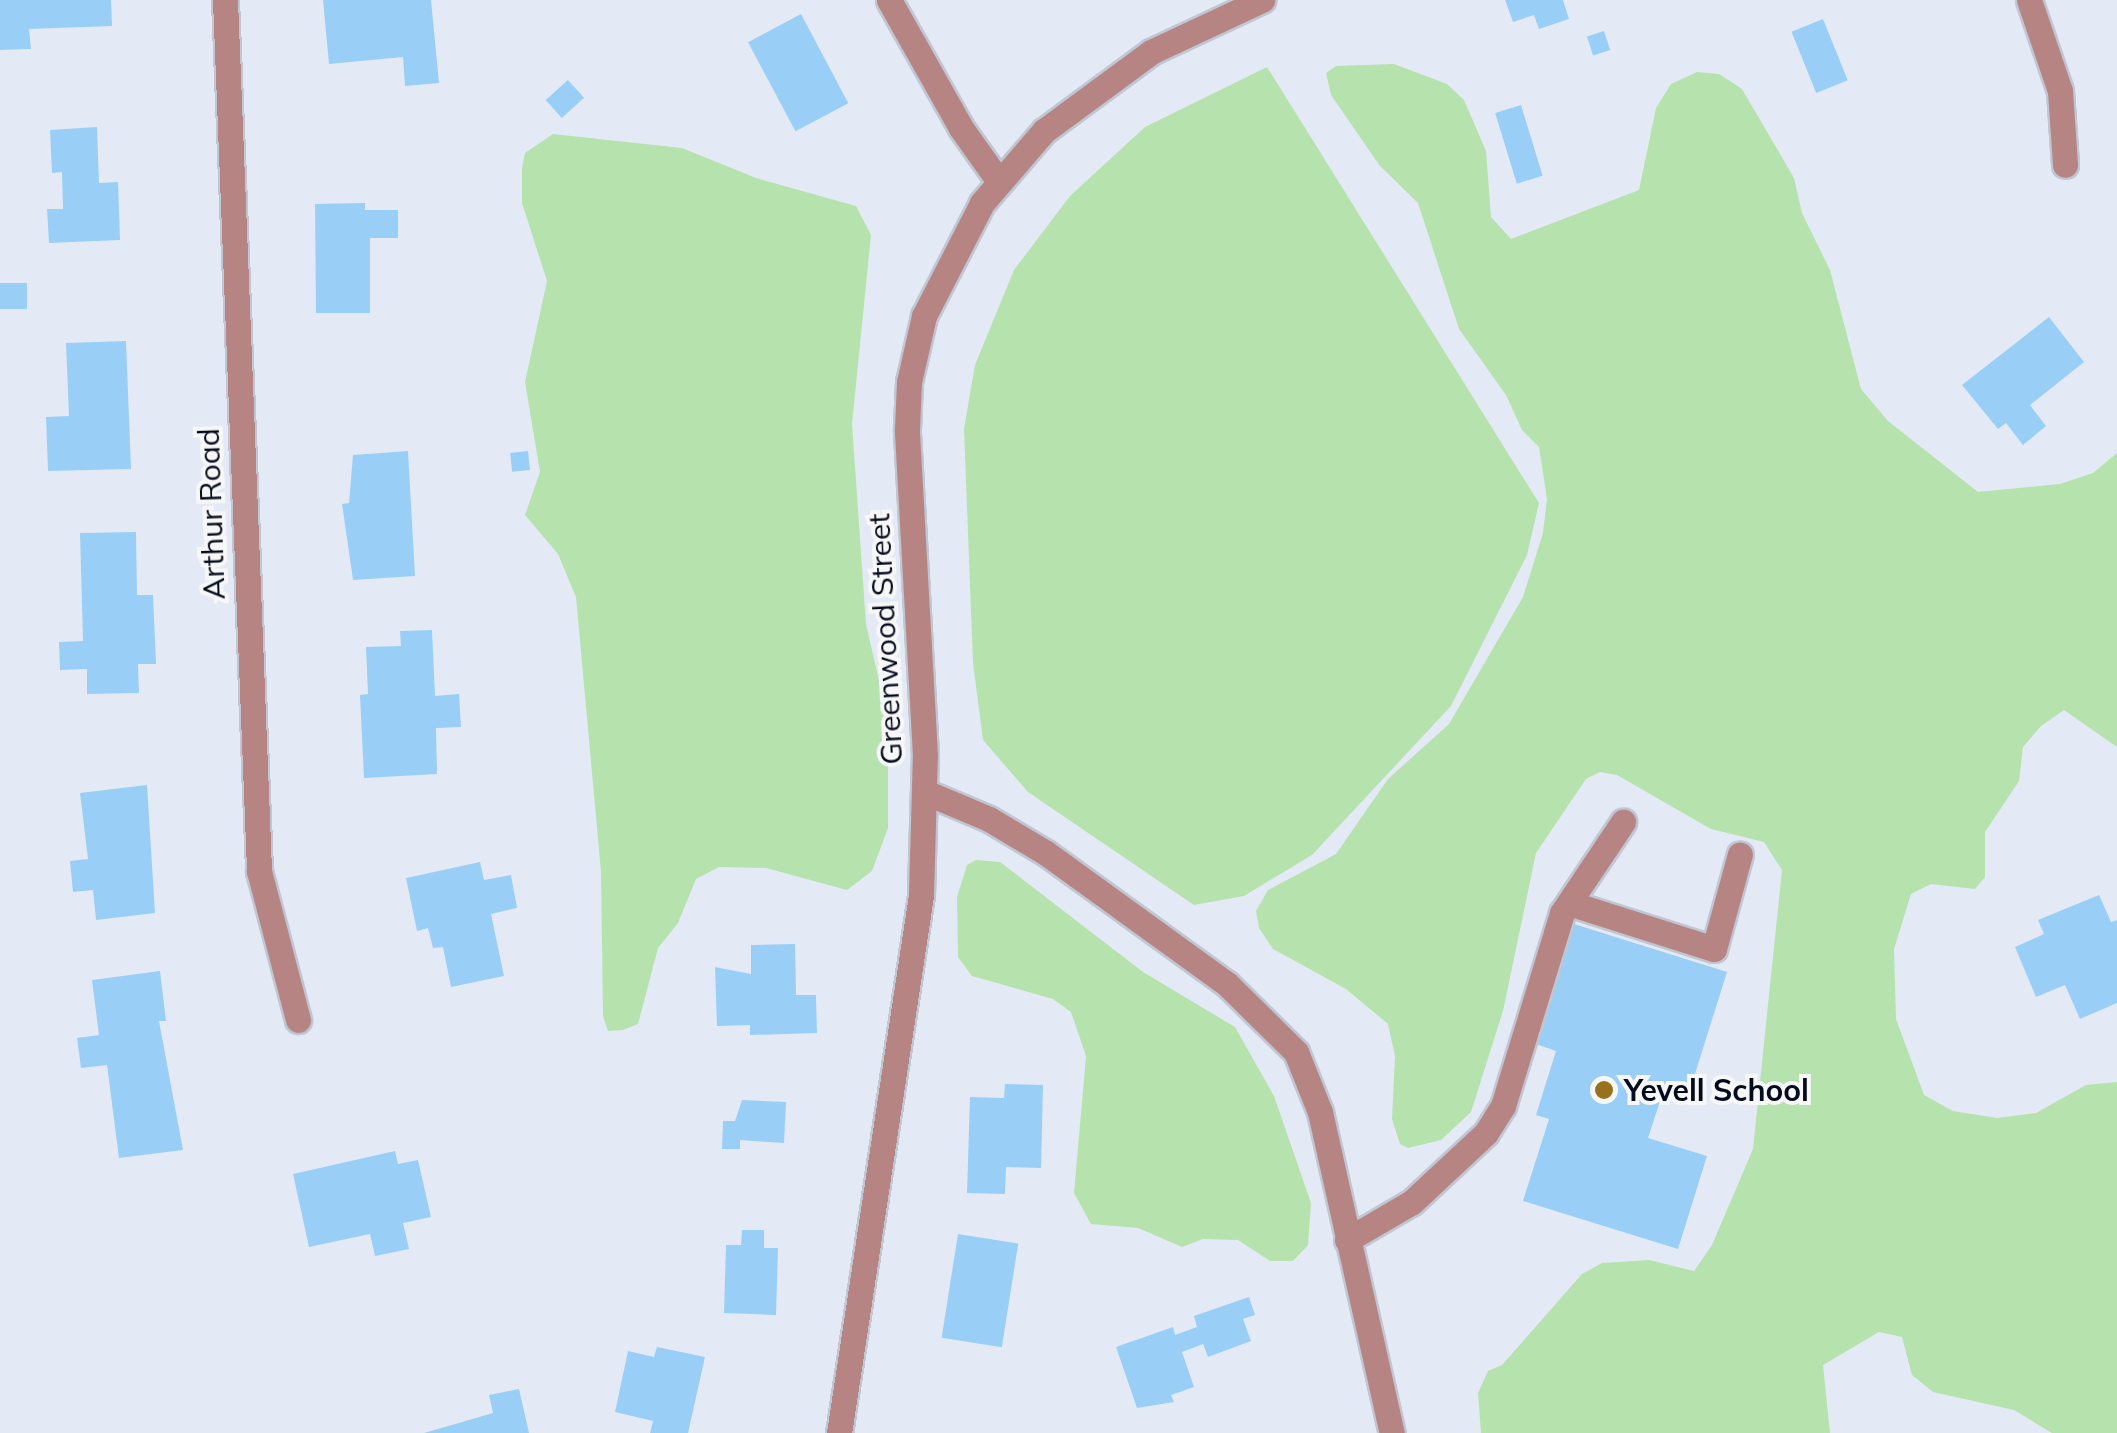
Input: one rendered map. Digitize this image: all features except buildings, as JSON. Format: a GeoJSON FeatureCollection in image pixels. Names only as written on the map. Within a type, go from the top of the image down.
{"type":"FeatureCollection","features":[{"type":"Feature","properties":{"kind":"street","name":"Arthur Road"},"geometry":{"type":"LineString","coordinates":[[225,0],[258,871],[298,1020]]}},
{"type":"Feature","properties":{"kind":"street"},"geometry":{"type":"LineString","coordinates":[[890,0],[961,128],[998,180]]}},
{"type":"Feature","properties":{"kind":"street","name":"Greenwood Street"},"geometry":{"type":"LineString","coordinates":[[839,1433],[910,982],[925,792],[908,382],[924,316],[947,260],[998,180],[1044,130],[1114,74],[1262,0]]}},
{"type":"Feature","properties":{"kind":"street"},"geometry":{"type":"LineString","coordinates":[[2029,0],[2060,90],[2065,166]]}},
{"type":"Feature","properties":{"kind":"street"},"geometry":{"type":"LineString","coordinates":[[925,792],[974,811],[1046,854],[1227,984],[1274,1025],[1309,1078],[1392,1433]]}},
{"type":"Feature","properties":{"kind":"street"},"geometry":{"type":"LineString","coordinates":[[1347,1240],[1412,1202],[1486,1133],[1503,1106],[1569,904],[1623,822]]}},
{"type":"Feature","properties":{"kind":"street"},"geometry":{"type":"LineString","coordinates":[[1569,904],[1714,949],[1740,854]]}},
{"type":"Feature","properties":{"kind":"green space"},"geometry":{"type":"Polygon","coordinates":[[[1394,64],[1447,84],[1464,100],[1486,151],[1491,217],[1511,239],[1639,190],[1656,108],[1671,84],[1697,72],[1719,74],[1742,89],[1794,178],[1802,213],[1830,270],[1861,389],[1888,421],[1978,492],[2060,484],[2093,473],[2117,453],[2117,747],[2064,710],[2041,726],[2023,747],[2019,781],[1985,832],[1985,877],[1975,889],[1931,884],[1911,894],[1894,949],[1896,1019],[1924,1095],[1953,1111],[1997,1118],[2036,1113],[2086,1085],[2117,1082],[2117,1433],[2052,1433],[2014,1410],[1933,1392],[1912,1375],[1902,1337],[1879,1332],[1823,1365],[1830,1433],[1481,1433],[1478,1393],[1488,1371],[1502,1365],[1582,1274],[1602,1263],[1649,1260],[1694,1271],[1712,1245],[1753,1149],[1782,870],[1764,842],[1711,829],[1617,775],[1600,772],[1586,779],[1536,853],[1503,1011],[1471,1112],[1441,1140],[1408,1148],[1400,1144],[1392,1119],[1395,1056],[1388,1024],[1346,989],[1273,949],[1259,928],[1256,911],[1268,890],[1336,854],[1388,779],[1449,724],[1523,597],[1543,533],[1547,499],[1539,447],[1522,430],[1506,395],[1459,329],[1418,203],[1380,166],[1331,95],[1326,73],[1336,66],[1394,64]]]}},
{"type":"Feature","properties":{"kind":"green space"},"geometry":{"type":"Polygon","coordinates":[[[1267,67],[1539,503],[1527,555],[1451,706],[1312,855],[1244,896],[1194,905],[1028,792],[983,740],[973,663],[964,429],[975,365],[1014,270],[1070,196],[1145,127],[1267,67]]]}},
{"type":"Feature","properties":{"kind":"green space"},"geometry":{"type":"Polygon","coordinates":[[[553,134],[682,148],[756,178],[856,206],[871,235],[852,424],[866,624],[888,719],[888,828],[872,871],[847,890],[766,868],[719,867],[696,879],[678,923],[658,948],[638,1024],[623,1030],[608,1031],[603,1016],[601,872],[576,597],[558,554],[525,515],[540,472],[525,382],[547,281],[522,203],[522,168],[525,153],[553,134]]]}},
{"type":"Feature","properties":{"kind":"green space"},"geometry":{"type":"Polygon","coordinates":[[[976,860],[1000,862],[1143,972],[1235,1027],[1274,1096],[1311,1203],[1308,1245],[1293,1261],[1270,1261],[1238,1240],[1203,1239],[1182,1247],[1138,1228],[1091,1224],[1074,1193],[1086,1056],[1071,1012],[1053,999],[972,976],[958,957],[957,897],[967,865],[976,860]]]}},
{"type":"Feature","properties":{"kind":"place","name":"Yevell School"},"geometry":{"type":"Point","coordinates":[1604,1090]}}]}
